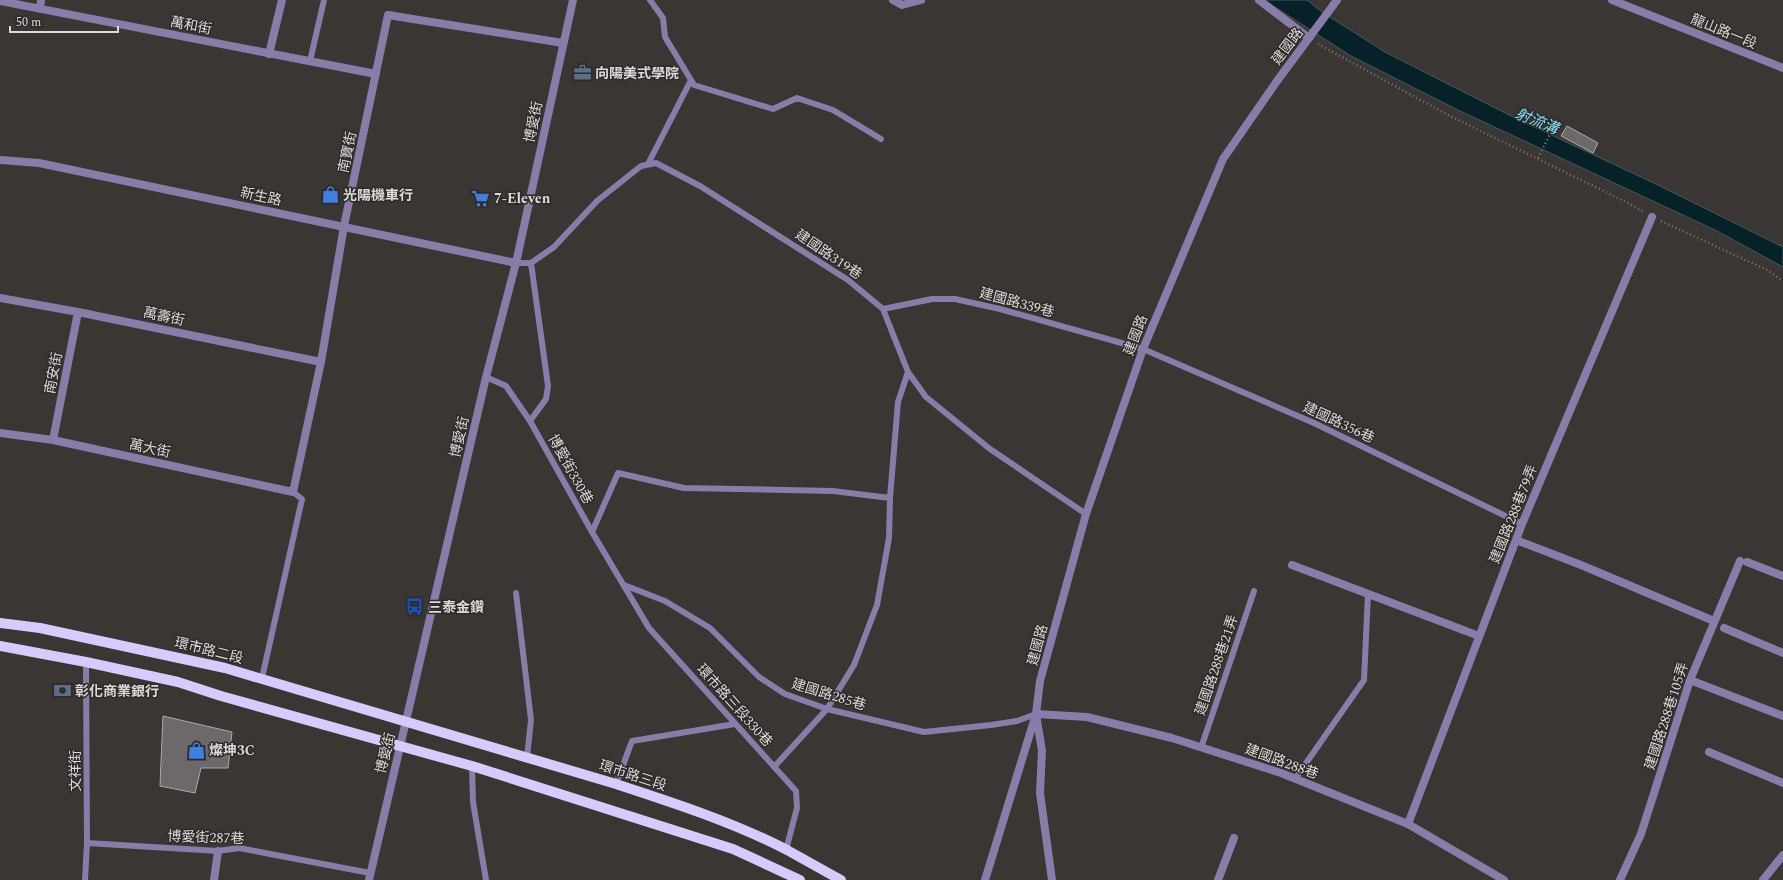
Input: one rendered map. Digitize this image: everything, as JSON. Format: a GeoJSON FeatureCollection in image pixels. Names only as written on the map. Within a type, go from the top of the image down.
{"type":"FeatureCollection","features":[{"type":"Feature","properties":{"kind":"main road","name":"環市路二段"},"geometry":{"type":"LineString","coordinates":[[0,624],[40,628],[175,656],[262,678],[407,721]]}},
{"type":"Feature","properties":{"kind":"main road"},"geometry":{"type":"LineString","coordinates":[[0,646],[86,662],[178,682],[221,696],[472,766],[733,849],[800,880]]}},
{"type":"Feature","properties":{"kind":"main road","name":"環市路三段"},"geometry":{"type":"LineString","coordinates":[[407,721],[666,800],[786,850],[841,880]]}},
{"type":"Feature","properties":{"kind":"street"},"geometry":{"type":"LineString","coordinates":[[269,54],[282,0]]}},
{"type":"Feature","properties":{"kind":"street","name":"博愛街"},"geometry":{"type":"LineString","coordinates":[[369,877],[407,721],[486,377],[516,263],[572,0]]}},
{"type":"Feature","properties":{"kind":"street"},"geometry":{"type":"LineString","coordinates":[[893,0],[902,5],[921,0]]}},
{"type":"Feature","properties":{"kind":"street"},"geometry":{"type":"LineString","coordinates":[[1259,0],[1310,37]]}},
{"type":"Feature","properties":{"kind":"street","name":"建國路"},"geometry":{"type":"LineString","coordinates":[[985,880],[1036,714],[1040,681],[1086,514],[1143,349],[1223,159],[1277,81],[1337,0]]}},
{"type":"Feature","properties":{"kind":"street","name":"龍山路一段"},"geometry":{"type":"LineString","coordinates":[[1612,0],[1783,68]]}},
{"type":"Feature","properties":{"kind":"street","name":"萬和街"},"geometry":{"type":"LineString","coordinates":[[0,2],[40,4],[269,54],[376,74]]}},
{"type":"Feature","properties":{"kind":"street","name":"南寶街"},"geometry":{"type":"LineString","coordinates":[[293,492],[321,362],[344,226],[388,15],[563,43]]}},
{"type":"Feature","properties":{"kind":"street","name":"新生路"},"geometry":{"type":"LineString","coordinates":[[0,160],[38,163],[516,263]]}},
{"type":"Feature","properties":{"kind":"street","name":"建國路288巷79弄"},"geometry":{"type":"LineString","coordinates":[[1408,824],[1522,524],[1652,217]]}},
{"type":"Feature","properties":{"kind":"street","name":"萬壽街"},"geometry":{"type":"LineString","coordinates":[[0,298],[78,312],[321,362]]}},
{"type":"Feature","properties":{"kind":"street","name":"南安街"},"geometry":{"type":"LineString","coordinates":[[53,440],[78,312]]}},
{"type":"Feature","properties":{"kind":"street","name":"萬大街"},"geometry":{"type":"LineString","coordinates":[[0,434],[53,440],[293,492]]}},
{"type":"Feature","properties":{"kind":"street"},"geometry":{"type":"LineString","coordinates":[[1516,540],[1581,565],[1714,621]]}},
{"type":"Feature","properties":{"kind":"street","name":"建國路288巷105弄"},"geometry":{"type":"LineString","coordinates":[[1620,880],[1641,834],[1690,680],[1714,621],[1744,562],[1783,576]]}},
{"type":"Feature","properties":{"kind":"street"},"geometry":{"type":"LineString","coordinates":[[1292,565],[1479,636]]}},
{"type":"Feature","properties":{"kind":"street"},"geometry":{"type":"LineString","coordinates":[[1724,628],[1783,653]]}},
{"type":"Feature","properties":{"kind":"street"},"geometry":{"type":"LineString","coordinates":[[1690,680],[1783,716]]}},
{"type":"Feature","properties":{"kind":"street","name":"建國路"},"geometry":{"type":"LineString","coordinates":[[1036,714],[1042,751],[1040,793],[1052,880]]}},
{"type":"Feature","properties":{"kind":"street","name":"建國路288巷"},"geometry":{"type":"LineString","coordinates":[[1036,714],[1087,717],[1172,738],[1295,779],[1408,824],[1504,880]]}},
{"type":"Feature","properties":{"kind":"street"},"geometry":{"type":"LineString","coordinates":[[1709,752],[1783,783]]}},
{"type":"Feature","properties":{"kind":"street"},"geometry":{"type":"LineString","coordinates":[[1218,880],[1234,838]]}},
{"type":"Feature","properties":{"kind":"street"},"geometry":{"type":"LineString","coordinates":[[214,880],[218,851]]}},
{"type":"Feature","properties":{"kind":"street"},"geometry":{"type":"LineString","coordinates":[[1763,880],[1783,856]]}},
{"type":"Feature","properties":{"kind":"lane"},"geometry":{"type":"LineString","coordinates":[[310,61],[324,0]]}},
{"type":"Feature","properties":{"kind":"lane"},"geometry":{"type":"LineString","coordinates":[[650,0],[664,18],[665,36],[694,85],[773,109],[797,98],[833,110],[881,139]]}},
{"type":"Feature","properties":{"kind":"lane"},"geometry":{"type":"LineString","coordinates":[[516,263],[531,263],[554,247],[597,201],[641,166],[648,164],[691,80]]}},
{"type":"Feature","properties":{"kind":"lane","name":"建國路319巷"},"geometry":{"type":"LineString","coordinates":[[648,164],[656,163],[700,186],[848,280],[883,309],[908,372],[926,397],[990,449],[1086,514]]}},
{"type":"Feature","properties":{"kind":"lane"},"geometry":{"type":"LineString","coordinates":[[530,421],[546,399],[548,386],[531,263]]}},
{"type":"Feature","properties":{"kind":"lane","name":"建國路339巷"},"geometry":{"type":"LineString","coordinates":[[883,309],[932,299],[955,299],[1143,349]]}},
{"type":"Feature","properties":{"kind":"lane","name":"建國路356巷"},"geometry":{"type":"LineString","coordinates":[[1143,349],[1314,423],[1522,524]]}},
{"type":"Feature","properties":{"kind":"lane"},"geometry":{"type":"LineString","coordinates":[[774,766],[827,709],[854,665],[877,605],[889,538],[890,498],[898,402],[908,372]]}},
{"type":"Feature","properties":{"kind":"lane","name":"博愛街330巷"},"geometry":{"type":"LineString","coordinates":[[486,377],[506,386],[530,421],[592,532],[624,585]]}},
{"type":"Feature","properties":{"kind":"lane"},"geometry":{"type":"LineString","coordinates":[[592,532],[618,473],[684,488],[833,491],[890,498]]}},
{"type":"Feature","properties":{"kind":"lane"},"geometry":{"type":"LineString","coordinates":[[262,678],[302,499],[293,492]]}},
{"type":"Feature","properties":{"kind":"lane","name":"建國路285巷"},"geometry":{"type":"LineString","coordinates":[[624,585],[665,602],[710,628],[759,677],[785,694],[827,709],[924,732],[1017,721],[1036,714]]}},
{"type":"Feature","properties":{"kind":"lane","name":"環市路三段330巷"},"geometry":{"type":"LineString","coordinates":[[624,585],[649,628],[796,791],[797,808],[786,850]]}},
{"type":"Feature","properties":{"kind":"lane","name":"建國路288巷21弄"},"geometry":{"type":"LineString","coordinates":[[1201,748],[1254,591]]}},
{"type":"Feature","properties":{"kind":"lane"},"geometry":{"type":"LineString","coordinates":[[516,593],[531,720],[528,757]]}},
{"type":"Feature","properties":{"kind":"lane"},"geometry":{"type":"LineString","coordinates":[[1295,779],[1364,680],[1368,594]]}},
{"type":"Feature","properties":{"kind":"lane","name":"文祥街"},"geometry":{"type":"LineString","coordinates":[[85,880],[87,843],[86,662]]}},
{"type":"Feature","properties":{"kind":"lane"},"geometry":{"type":"LineString","coordinates":[[616,784],[632,741],[736,724]]}},
{"type":"Feature","properties":{"kind":"lane"},"geometry":{"type":"LineString","coordinates":[[472,766],[473,802],[486,880]]}},
{"type":"Feature","properties":{"kind":"lane","name":"博愛街287巷"},"geometry":{"type":"LineString","coordinates":[[87,843],[218,851],[239,848],[369,877]]}},
{"type":"Feature","properties":{"kind":"path"},"geometry":{"type":"LineString","coordinates":[[1310,37],[1448,115],[1538,158],[1630,204],[1652,217],[1767,270],[1783,281]]}},
{"type":"Feature","properties":{"kind":"path"},"geometry":{"type":"LineString","coordinates":[[1538,158],[1555,124]]}},
{"type":"Feature","properties":{"kind":"water"},"geometry":{"type":"Polygon","coordinates":[[[1264,0],[1307,0],[1322,12],[1385,52],[1515,118],[1658,185],[1783,247],[1783,267],[1717,231],[1458,110],[1351,56],[1264,0]]]}},
{"type":"Feature","properties":{"kind":"building"},"geometry":{"type":"Polygon","coordinates":[[[1567,126],[1598,143],[1593,153],[1561,136],[1567,126]]]}},
{"type":"Feature","properties":{"kind":"building","name":"燦坤3C"},"geometry":{"type":"Polygon","coordinates":[[[163,716],[232,732],[228,768],[201,768],[195,793],[160,786],[163,716]]]}},
{"type":"Feature","properties":{"kind":"place","name":"向陽美式學院"},"geometry":{"type":"Point","coordinates":[582,73]}},
{"type":"Feature","properties":{"kind":"place","name":"光陽機車行"},"geometry":{"type":"Point","coordinates":[330,195]}},
{"type":"Feature","properties":{"kind":"place","name":"7-Eleven"},"geometry":{"type":"Point","coordinates":[481,198]}},
{"type":"Feature","properties":{"kind":"place","name":"三泰金鑽"},"geometry":{"type":"Point","coordinates":[415,607]}},
{"type":"Feature","properties":{"kind":"place","name":"彰化商業銀行"},"geometry":{"type":"Point","coordinates":[62,691]}},
{"type":"Feature","properties":{"kind":"place","name":"燦坤3C"},"geometry":{"type":"Point","coordinates":[196,750]}},
{"type":"Feature","properties":{"kind":"water label","name":"射流溝"},"geometry":{"type":"Point","coordinates":[1537,121]}}]}
